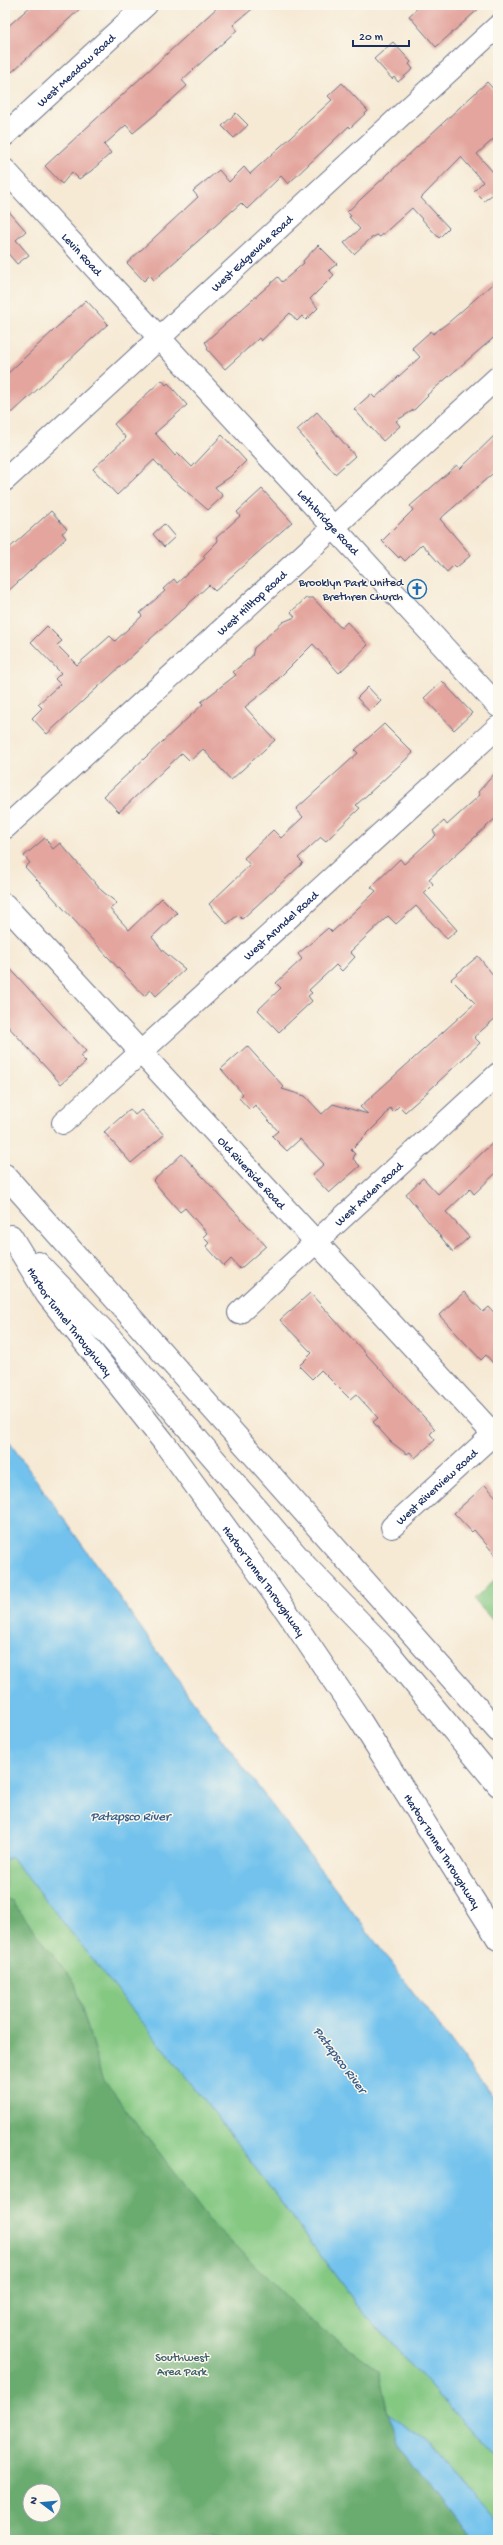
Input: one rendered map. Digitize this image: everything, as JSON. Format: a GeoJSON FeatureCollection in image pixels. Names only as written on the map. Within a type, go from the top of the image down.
{"type":"FeatureCollection","features":[{"type":"Feature","properties":{"kind":"main road","name":"West Meadow Road"},"geometry":{"type":"LineString","coordinates":[[5,135],[146,5]]}},
{"type":"Feature","properties":{"kind":"main road","name":"West Edgevale Road"},"geometry":{"type":"LineString","coordinates":[[5,480],[498,26]]}},
{"type":"Feature","properties":{"kind":"main road","name":"Levin Road"},"geometry":{"type":"LineString","coordinates":[[5,170],[159,338]]}},
{"type":"Feature","properties":{"kind":"main road","name":"Lethbridge Road"},"geometry":{"type":"LineString","coordinates":[[159,338],[498,706]]}},
{"type":"Feature","properties":{"kind":"main road","name":"West Hilltop Road"},"geometry":{"type":"LineString","coordinates":[[5,828],[498,377]]}},
{"type":"Feature","properties":{"kind":"main road","name":"West Arundel Road"},"geometry":{"type":"LineString","coordinates":[[63,1124],[498,728]]}},
{"type":"Feature","properties":{"kind":"main road","name":"Old Riverside Road"},"geometry":{"type":"LineString","coordinates":[[5,905],[496,1435]]}},
{"type":"Feature","properties":{"kind":"main road","name":"West Arden Road"},"geometry":{"type":"LineString","coordinates":[[239,1314],[498,1074]]}},
{"type":"Feature","properties":{"kind":"main road"},"geometry":{"type":"LineString","coordinates":[[5,1175],[498,1732]]}},
{"type":"Feature","properties":{"kind":"main road","name":"Harbor Tunnel Throughway"},"geometry":{"type":"LineString","coordinates":[[8,1233],[109,1336],[306,1566],[386,1649],[498,1785]]}},
{"type":"Feature","properties":{"kind":"main road","name":"Harbor Tunnel Throughway"},"geometry":{"type":"LineString","coordinates":[[8,1233],[47,1294],[163,1441],[287,1612],[360,1720],[498,1939]]}},
{"type":"Feature","properties":{"kind":"main road","name":"West Riverview Road"},"geometry":{"type":"LineString","coordinates":[[392,1527],[496,1435]]}},
{"type":"Feature","properties":{"kind":"green space"},"geometry":{"type":"Polygon","coordinates":[[[498,1576],[498,1626],[474,1600],[498,1576]]]}},
{"type":"Feature","properties":{"kind":"green space","name":"Southwest Area Park"},"geometry":{"type":"Polygon","coordinates":[[[5,1848],[213,2111],[361,2310],[498,2461],[498,2540],[5,2540],[5,1848]]]}},
{"type":"Feature","properties":{"kind":"green space","name":"Southwest Area Park"},"geometry":{"type":"Polygon","coordinates":[[[5,1899],[11,1900],[75,1983],[102,2078],[212,2223],[308,2318],[379,2371],[388,2414],[401,2444],[474,2540],[5,2540],[5,1899]]]}},
{"type":"Feature","properties":{"kind":"water","name":"Patapsco River"},"geometry":{"type":"Polygon","coordinates":[[[5,1436],[187,1693],[498,2104],[498,2461],[361,2310],[213,2111],[11,1857],[5,1860],[5,1436]]]}},
{"type":"Feature","properties":{"kind":"water"},"geometry":{"type":"Polygon","coordinates":[[[388,2414],[429,2441],[498,2522],[498,2540],[474,2540],[401,2444],[388,2414]]]}},
{"type":"Feature","properties":{"kind":"building"},"geometry":{"type":"Polygon","coordinates":[[[32,5],[84,5],[12,72],[5,63],[5,29],[32,5]]]}},
{"type":"Feature","properties":{"kind":"building"},"geometry":{"type":"Polygon","coordinates":[[[220,5],[257,5],[233,25],[237,30],[182,80],[187,86],[133,133],[126,125],[104,145],[111,153],[91,171],[79,179],[72,172],[62,184],[45,166],[220,5]]]}},
{"type":"Feature","properties":{"kind":"building"},"geometry":{"type":"Polygon","coordinates":[[[421,5],[483,5],[436,47],[409,16],[421,5]]]}},
{"type":"Feature","properties":{"kind":"building"},"geometry":{"type":"Polygon","coordinates":[[[393,42],[411,62],[409,64],[413,69],[398,82],[394,77],[392,79],[374,59],[393,42]]]}},
{"type":"Feature","properties":{"kind":"building"},"geometry":{"type":"Polygon","coordinates":[[[487,82],[498,94],[498,135],[477,154],[493,172],[498,166],[498,200],[493,194],[484,201],[474,191],[483,182],[461,157],[421,198],[449,228],[439,238],[412,208],[380,237],[377,235],[370,239],[354,254],[344,243],[360,229],[349,217],[351,216],[347,212],[487,82]]]}},
{"type":"Feature","properties":{"kind":"building"},"geometry":{"type":"Polygon","coordinates":[[[342,83],[368,111],[350,128],[349,126],[288,184],[281,176],[247,209],[241,203],[154,280],[150,275],[144,281],[127,263],[198,197],[193,191],[219,170],[229,182],[244,167],[250,174],[332,100],[328,96],[342,83]]]}},
{"type":"Feature","properties":{"kind":"building"},"geometry":{"type":"Polygon","coordinates":[[[236,113],[248,125],[234,138],[222,126],[236,113]]]}},
{"type":"Feature","properties":{"kind":"building"},"geometry":{"type":"Polygon","coordinates":[[[5,207],[26,231],[16,240],[29,255],[17,264],[5,250],[5,207]]]}},
{"type":"Feature","properties":{"kind":"building"},"geometry":{"type":"Polygon","coordinates":[[[318,245],[337,264],[329,270],[334,275],[310,299],[318,308],[306,320],[302,316],[297,321],[290,313],[261,341],[259,338],[225,369],[207,349],[208,347],[205,342],[278,277],[282,282],[304,263],[303,261],[318,245]]]}},
{"type":"Feature","properties":{"kind":"building"},"geometry":{"type":"Polygon","coordinates":[[[498,279],[498,334],[427,395],[428,396],[415,409],[396,421],[400,426],[383,441],[354,409],[371,394],[375,398],[420,357],[412,348],[431,331],[433,334],[449,322],[498,279]]]}},
{"type":"Feature","properties":{"kind":"building"},"geometry":{"type":"Polygon","coordinates":[[[86,300],[108,324],[12,413],[5,405],[5,376],[86,300]]]}},
{"type":"Feature","properties":{"kind":"building"},"geometry":{"type":"Polygon","coordinates":[[[162,380],[166,385],[168,383],[187,405],[155,433],[175,456],[178,453],[192,467],[222,435],[246,461],[230,477],[215,487],[223,496],[208,510],[173,480],[154,460],[117,495],[93,469],[126,438],[114,424],[162,380]]]}},
{"type":"Feature","properties":{"kind":"building"},"geometry":{"type":"Polygon","coordinates":[[[317,412],[355,456],[335,474],[297,430],[317,412]]]}},
{"type":"Feature","properties":{"kind":"building"},"geometry":{"type":"Polygon","coordinates":[[[498,432],[498,469],[440,519],[471,555],[456,568],[454,565],[447,572],[422,544],[405,561],[400,556],[399,558],[382,541],[413,510],[410,506],[457,465],[460,469],[498,432]]]}},
{"type":"Feature","properties":{"kind":"building"},"geometry":{"type":"Polygon","coordinates":[[[262,489],[292,522],[215,591],[209,585],[47,734],[32,718],[42,708],[38,704],[60,684],[55,679],[61,673],[31,642],[47,626],[62,641],[57,645],[77,665],[110,636],[115,641],[142,616],[140,613],[165,591],[163,589],[174,579],[177,583],[205,558],[203,556],[218,541],[216,538],[240,516],[237,512],[262,489]]]}},
{"type":"Feature","properties":{"kind":"building"},"geometry":{"type":"Polygon","coordinates":[[[51,511],[67,529],[62,533],[66,538],[5,594],[5,552],[51,511]]]}},
{"type":"Feature","properties":{"kind":"building"},"geometry":{"type":"Polygon","coordinates":[[[164,524],[175,537],[164,547],[153,534],[164,524]]]}},
{"type":"Feature","properties":{"kind":"building"},"geometry":{"type":"Polygon","coordinates":[[[306,598],[313,598],[341,628],[347,622],[368,645],[339,673],[313,644],[270,687],[245,707],[275,740],[231,780],[203,749],[190,761],[182,753],[119,812],[104,796],[203,704],[201,702],[236,675],[233,672],[252,656],[254,648],[283,622],[295,617],[291,612],[306,598]]]}},
{"type":"Feature","properties":{"kind":"building"},"geometry":{"type":"Polygon","coordinates":[[[442,681],[472,713],[454,730],[424,698],[442,681]]]}},
{"type":"Feature","properties":{"kind":"building"},"geometry":{"type":"Polygon","coordinates":[[[368,687],[381,701],[370,712],[357,698],[368,687]]]}},
{"type":"Feature","properties":{"kind":"building"},"geometry":{"type":"Polygon","coordinates":[[[384,724],[413,753],[356,805],[360,808],[326,841],[321,837],[298,858],[303,863],[278,886],[242,919],[238,915],[227,924],[209,904],[250,865],[244,858],[273,830],[281,838],[303,817],[296,809],[358,753],[355,750],[384,724]]]}},
{"type":"Feature","properties":{"kind":"building"},"geometry":{"type":"Polygon","coordinates":[[[498,770],[498,816],[429,879],[433,884],[424,893],[457,930],[447,939],[416,906],[396,924],[388,916],[350,952],[355,957],[342,971],[336,965],[309,990],[312,993],[308,996],[312,1001],[279,1032],[258,1010],[281,988],[276,983],[302,959],[298,954],[328,928],[332,932],[376,891],[371,887],[400,859],[404,864],[436,835],[433,831],[444,821],[447,825],[480,795],[478,792],[498,770]]]}},
{"type":"Feature","properties":{"kind":"building"},"geometry":{"type":"Polygon","coordinates":[[[45,838],[53,849],[60,843],[102,891],[117,903],[110,909],[129,930],[162,898],[177,913],[152,937],[163,951],[185,969],[156,996],[151,990],[144,996],[25,867],[30,863],[24,856],[45,838]]]}},
{"type":"Feature","properties":{"kind":"building"},"geometry":{"type":"Polygon","coordinates":[[[478,956],[498,981],[498,1016],[474,1037],[480,1043],[405,1112],[399,1106],[393,1112],[390,1108],[383,1118],[351,1150],[355,1154],[353,1159],[360,1166],[329,1193],[312,1175],[324,1164],[300,1139],[287,1151],[272,1136],[278,1131],[255,1105],[250,1110],[239,1098],[243,1094],[221,1069],[247,1046],[284,1087],[282,1089],[305,1096],[322,1114],[333,1104],[368,1114],[360,1107],[475,1003],[451,979],[478,956]]]}},
{"type":"Feature","properties":{"kind":"building"},"geometry":{"type":"Polygon","coordinates":[[[5,963],[86,1051],[80,1056],[86,1062],[61,1084],[5,1023],[5,963]]]}},
{"type":"Feature","properties":{"kind":"building"},"geometry":{"type":"Polygon","coordinates":[[[130,1109],[135,1115],[141,1110],[164,1135],[131,1163],[104,1132],[130,1109]]]}},
{"type":"Feature","properties":{"kind":"building"},"geometry":{"type":"Polygon","coordinates":[[[498,1138],[498,1171],[474,1194],[470,1189],[446,1212],[469,1237],[453,1252],[406,1194],[423,1178],[438,1194],[498,1138]]]}},
{"type":"Feature","properties":{"kind":"building"},"geometry":{"type":"Polygon","coordinates":[[[182,1154],[266,1246],[240,1269],[231,1259],[224,1266],[206,1246],[209,1243],[203,1237],[207,1233],[185,1208],[180,1212],[153,1181],[182,1154]]]}},
{"type":"Feature","properties":{"kind":"building"},"geometry":{"type":"Polygon","coordinates":[[[464,1292],[483,1312],[489,1307],[498,1317],[498,1369],[486,1355],[481,1360],[439,1315],[464,1292]]]}},
{"type":"Feature","properties":{"kind":"building"},"geometry":{"type":"Polygon","coordinates":[[[310,1293],[435,1429],[430,1434],[435,1440],[415,1458],[410,1452],[407,1454],[391,1442],[373,1422],[378,1418],[356,1394],[350,1399],[321,1370],[312,1379],[299,1366],[312,1353],[280,1320],[310,1293]]]}},
{"type":"Feature","properties":{"kind":"building"},"geometry":{"type":"Polygon","coordinates":[[[485,1485],[498,1499],[498,1558],[474,1530],[472,1532],[454,1513],[485,1485]]]}},
{"type":"Feature","properties":{"kind":"place","name":"Brooklyn Park United Brethren Church"},"geometry":{"type":"Point","coordinates":[417,589]}}]}
